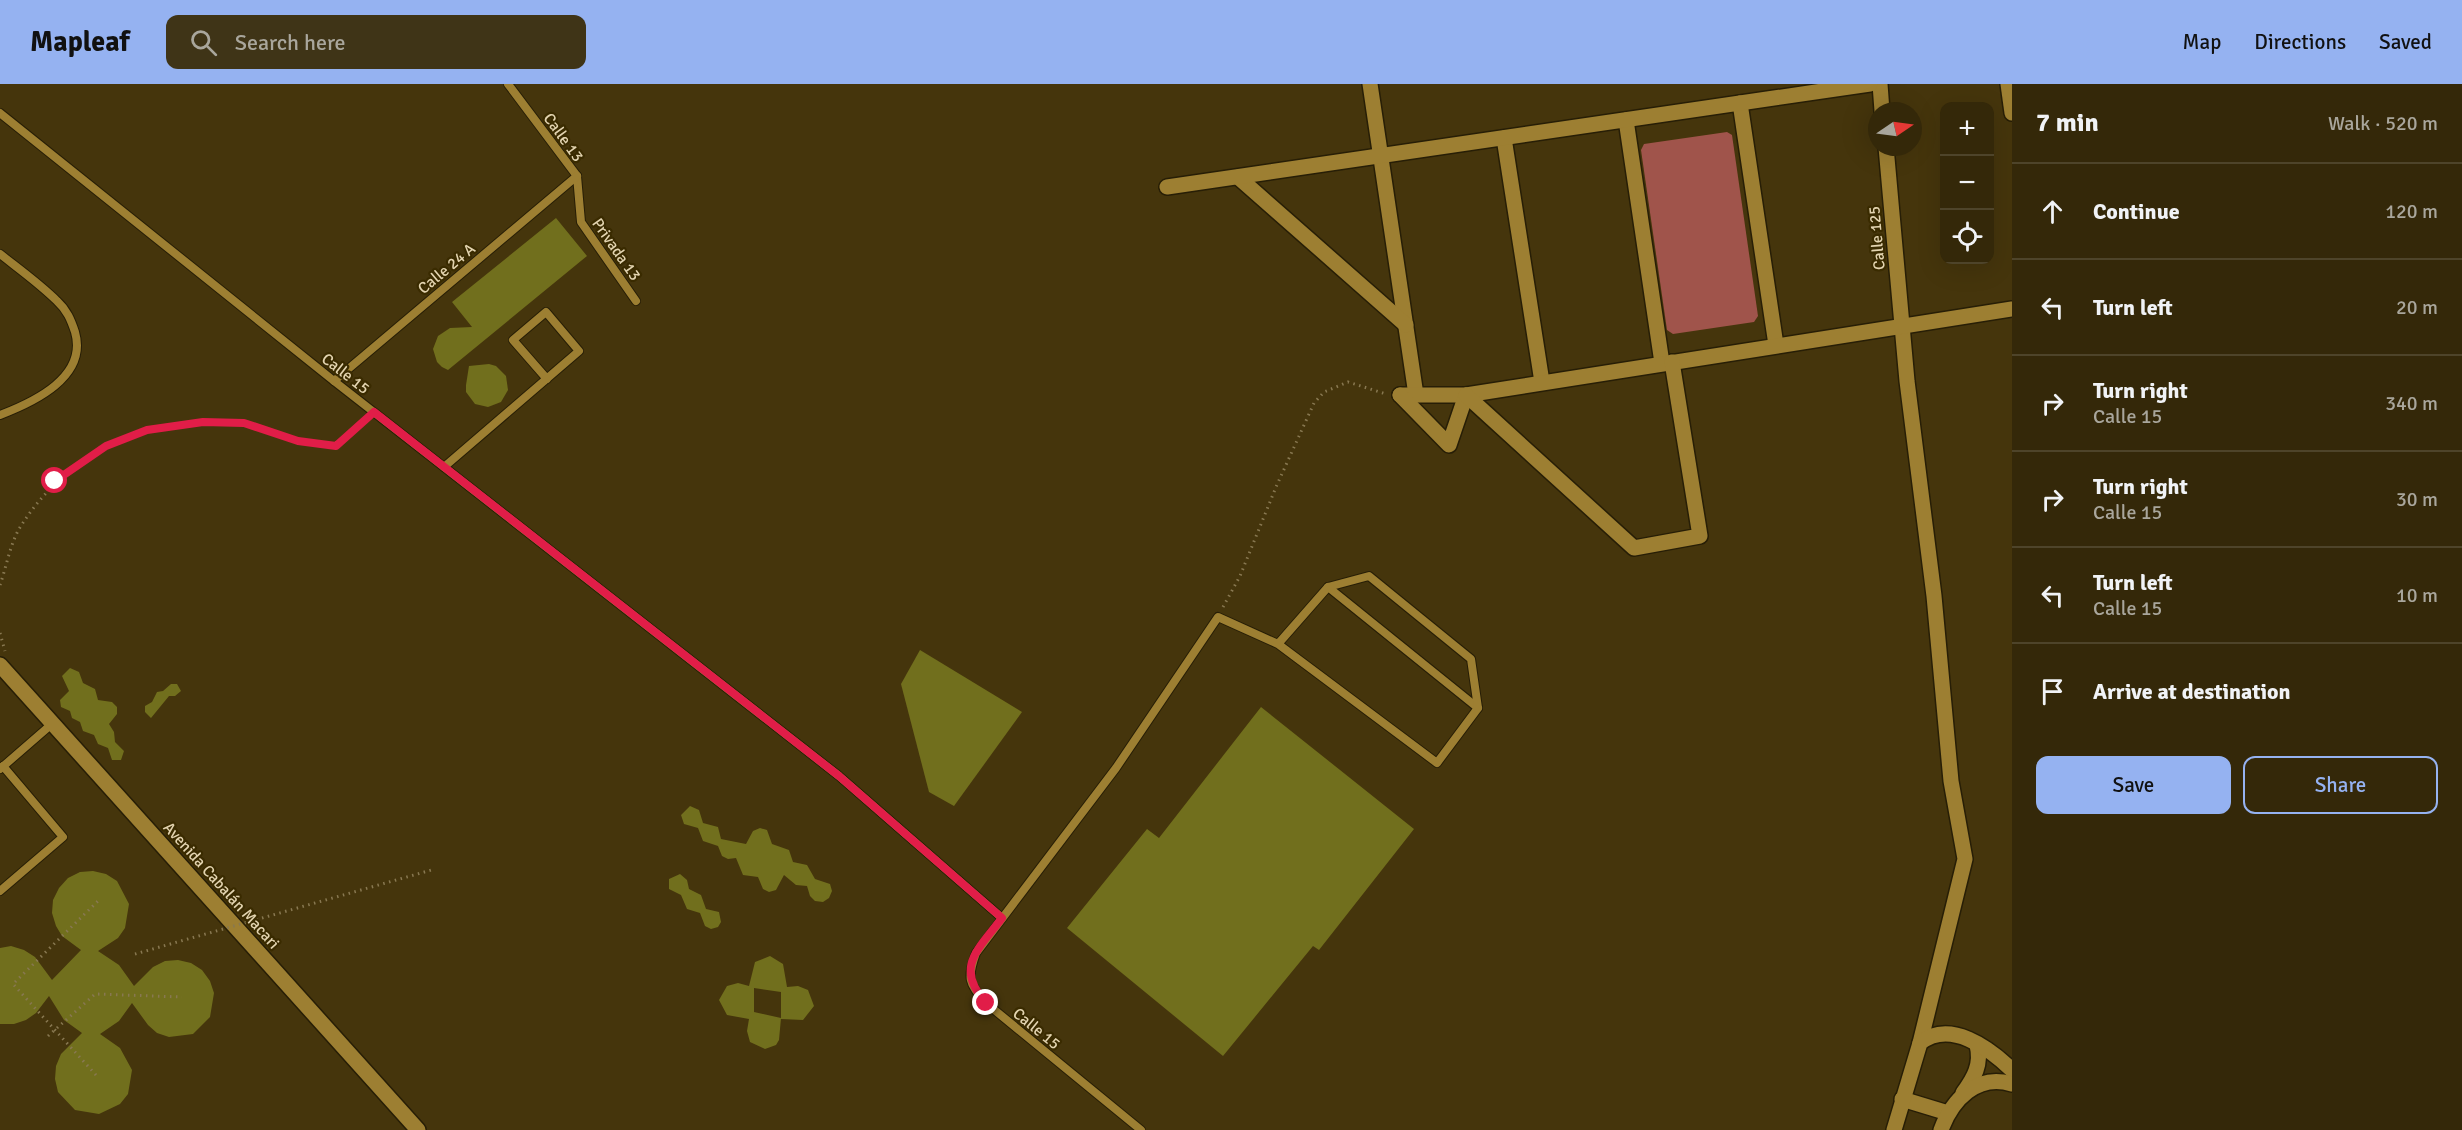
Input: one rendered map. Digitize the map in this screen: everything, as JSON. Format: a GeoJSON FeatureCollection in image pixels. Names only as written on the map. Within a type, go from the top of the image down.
{"type":"FeatureCollection","features":[{"type":"Feature","properties":{"kind":"street"},"geometry":{"type":"LineString","coordinates":[[1370,84],[1416,395]]}},
{"type":"Feature","properties":{"kind":"street"},"geometry":{"type":"LineString","coordinates":[[1167,187],[1870,84]]}},
{"type":"Feature","properties":{"kind":"street"},"geometry":{"type":"LineString","coordinates":[[1880,84],[1881,102]]}},
{"type":"Feature","properties":{"kind":"street"},"geometry":{"type":"LineString","coordinates":[[2008,84],[2012,113]]}},
{"type":"Feature","properties":{"kind":"street"},"geometry":{"type":"LineString","coordinates":[[1740,103],[1776,345]]}},
{"type":"Feature","properties":{"kind":"street"},"geometry":{"type":"LineString","coordinates":[[1466,395],[1634,548],[1700,536],[1667,363],[1626,120]]}},
{"type":"Feature","properties":{"kind":"street"},"geometry":{"type":"LineString","coordinates":[[1504,138],[1542,382]]}},
{"type":"Feature","properties":{"kind":"street","name":"Calle 125"},"geometry":{"type":"LineString","coordinates":[[1887,156],[1903,325],[1934,596],[1951,781],[1965,859],[1920,1043]]}},
{"type":"Feature","properties":{"kind":"street"},"geometry":{"type":"LineString","coordinates":[[1238,177],[1406,325]]}},
{"type":"Feature","properties":{"kind":"street"},"geometry":{"type":"LineString","coordinates":[[1400,395],[1466,395],[2012,309]]}},
{"type":"Feature","properties":{"kind":"street"},"geometry":{"type":"LineString","coordinates":[[1400,395],[1449,445],[1466,395]]}},
{"type":"Feature","properties":{"kind":"street","name":"Avenida Cabalán Macari"},"geometry":{"type":"LineString","coordinates":[[0,664],[418,1130]]}},
{"type":"Feature","properties":{"kind":"street"},"geometry":{"type":"LineString","coordinates":[[1894,1130],[1920,1043],[1929,1035],[1940,1033],[1960,1035],[1995,1054],[2012,1070]]}},
{"type":"Feature","properties":{"kind":"street"},"geometry":{"type":"LineString","coordinates":[[1941,1130],[1948,1113],[1976,1070],[1980,1057],[1977,1045]]}},
{"type":"Feature","properties":{"kind":"street"},"geometry":{"type":"LineString","coordinates":[[1961,1096],[1987,1081],[2012,1084]]}},
{"type":"Feature","properties":{"kind":"street"},"geometry":{"type":"LineString","coordinates":[[1902,1099],[1948,1113]]}},
{"type":"Feature","properties":{"kind":"lane","name":"Calle 13"},"geometry":{"type":"LineString","coordinates":[[508,84],[576,176]]}},
{"type":"Feature","properties":{"kind":"lane","name":"Calle 15"},"geometry":{"type":"LineString","coordinates":[[0,112],[334,381],[839,776],[1002,918],[976,952],[969,973],[972,988],[986,1003],[1141,1130]]}},
{"type":"Feature","properties":{"kind":"lane","name":"Privada 13"},"geometry":{"type":"LineString","coordinates":[[576,176],[581,222],[636,301]]}},
{"type":"Feature","properties":{"kind":"lane","name":"Calle 24 A"},"geometry":{"type":"LineString","coordinates":[[334,381],[576,176]]}},
{"type":"Feature","properties":{"kind":"lane"},"geometry":{"type":"LineString","coordinates":[[0,254],[58,301],[70,317],[79,345],[74,364],[61,379],[27,405],[0,415]]}},
{"type":"Feature","properties":{"kind":"lane"},"geometry":{"type":"LineString","coordinates":[[444,467],[547,379],[579,351],[546,312],[513,340],[547,379]]}},
{"type":"Feature","properties":{"kind":"lane"},"geometry":{"type":"LineString","coordinates":[[1002,918],[1116,768],[1218,617],[1278,644],[1437,763],[1478,708],[1471,659],[1369,576],[1328,587],[1278,644]]}},
{"type":"Feature","properties":{"kind":"lane"},"geometry":{"type":"LineString","coordinates":[[1328,587],[1478,708]]}},
{"type":"Feature","properties":{"kind":"lane"},"geometry":{"type":"LineString","coordinates":[[0,891],[63,837],[1,767],[53,723]]}},
{"type":"Feature","properties":{"kind":"path"},"geometry":{"type":"LineString","coordinates":[[1218,617],[1240,576],[1276,487],[1314,403],[1324,392],[1348,382],[1374,391],[1400,395]]}},
{"type":"Feature","properties":{"kind":"path"},"geometry":{"type":"LineString","coordinates":[[0,585],[18,530],[55,481],[106,446],[147,430],[203,422],[244,423],[298,441],[336,446],[374,412]]}},
{"type":"Feature","properties":{"kind":"path"},"geometry":{"type":"LineString","coordinates":[[0,633],[6,655],[10,648]]}},
{"type":"Feature","properties":{"kind":"path"},"geometry":{"type":"LineString","coordinates":[[135,954],[435,869]]}},
{"type":"Feature","properties":{"kind":"path"},"geometry":{"type":"LineString","coordinates":[[96,1075],[13,984],[98,902]]}},
{"type":"Feature","properties":{"kind":"path"},"geometry":{"type":"LineString","coordinates":[[48,1036],[94,994],[182,997]]}},
{"type":"Feature","properties":{"kind":"shaded area"},"geometry":{"type":"Polygon","coordinates":[[[1727,132],[1732,135],[1758,316],[1754,322],[1673,334],[1667,330],[1641,150],[1644,144],[1727,132]]]}},
{"type":"Feature","properties":{"kind":"building"},"geometry":{"type":"Polygon","coordinates":[[[556,218],[587,256],[448,370],[442,367],[437,362],[433,349],[438,336],[450,328],[472,327],[452,302],[556,218]]]}},
{"type":"Feature","properties":{"kind":"building"},"geometry":{"type":"Polygon","coordinates":[[[489,364],[496,366],[506,376],[508,390],[501,402],[488,407],[475,404],[466,392],[466,385],[469,366],[489,364]]]}},
{"type":"Feature","properties":{"kind":"building"},"geometry":{"type":"Polygon","coordinates":[[[920,650],[1022,712],[954,806],[929,792],[901,684],[920,650]]]}},
{"type":"Feature","properties":{"kind":"building"},"geometry":{"type":"Polygon","coordinates":[[[70,668],[79,672],[83,683],[95,689],[98,700],[112,702],[117,707],[117,714],[109,724],[114,732],[115,742],[124,751],[121,760],[112,760],[108,748],[98,744],[94,735],[83,731],[80,722],[72,718],[70,711],[61,707],[60,700],[69,691],[62,676],[70,668]]]}},
{"type":"Feature","properties":{"kind":"building"},"geometry":{"type":"Polygon","coordinates":[[[171,684],[177,684],[181,691],[175,696],[169,696],[151,718],[145,712],[145,706],[152,702],[157,692],[163,691],[171,684]]]}},
{"type":"Feature","properties":{"kind":"building"},"geometry":{"type":"Polygon","coordinates":[[[1261,707],[1414,829],[1319,950],[1313,946],[1223,1056],[1067,928],[1147,829],[1159,838],[1261,707]]]}},
{"type":"Feature","properties":{"kind":"building"},"geometry":{"type":"Polygon","coordinates":[[[690,806],[699,810],[703,823],[718,827],[721,839],[746,844],[753,831],[760,828],[767,830],[772,844],[789,850],[793,862],[807,865],[815,879],[830,884],[832,891],[829,898],[823,902],[815,901],[810,896],[807,886],[796,885],[784,875],[776,890],[769,892],[763,889],[758,877],[743,875],[736,858],[728,859],[722,856],[718,846],[703,841],[698,828],[684,824],[681,815],[690,806]]]}},
{"type":"Feature","properties":{"kind":"building"},"geometry":{"type":"Polygon","coordinates":[[[93,871],[106,874],[117,881],[129,904],[125,928],[118,938],[98,951],[119,965],[134,986],[153,967],[165,961],[178,960],[191,963],[202,970],[210,981],[214,993],[210,1017],[193,1034],[169,1037],[157,1033],[132,1003],[119,1021],[100,1034],[120,1048],[132,1070],[128,1094],[120,1104],[99,1114],[75,1110],[58,1092],[55,1079],[56,1066],[61,1054],[82,1033],[64,1020],[49,996],[36,1013],[26,1020],[14,1024],[0,1024],[0,948],[11,946],[24,950],[35,957],[52,980],[81,950],[62,936],[56,926],[52,913],[53,900],[59,888],[68,878],[80,872],[93,871]]]}},
{"type":"Feature","properties":{"kind":"building"},"geometry":{"type":"Polygon","coordinates":[[[680,874],[687,880],[689,889],[701,895],[706,909],[719,912],[721,922],[718,927],[711,929],[705,926],[700,913],[687,909],[681,895],[669,889],[669,879],[680,874]]]}},
{"type":"Feature","properties":{"kind":"building"},"geometry":{"type":"Polygon","coordinates":[[[770,956],[783,964],[787,987],[798,986],[808,990],[814,1006],[803,1020],[781,1018],[779,1040],[776,1045],[765,1049],[750,1042],[747,1031],[749,1019],[727,1015],[719,1000],[727,986],[738,983],[749,986],[755,962],[770,956]],[[754,988],[754,1012],[781,1018],[781,992],[754,988]]]}},
{"type":"Feature","properties":{"kind":"route"},"geometry":{"type":"LineString","coordinates":[[55,481],[106,446],[147,430],[203,422],[244,423],[298,441],[336,446],[374,412],[839,776],[1002,918],[976,952],[969,973],[972,988],[986,1003]]}}]}
